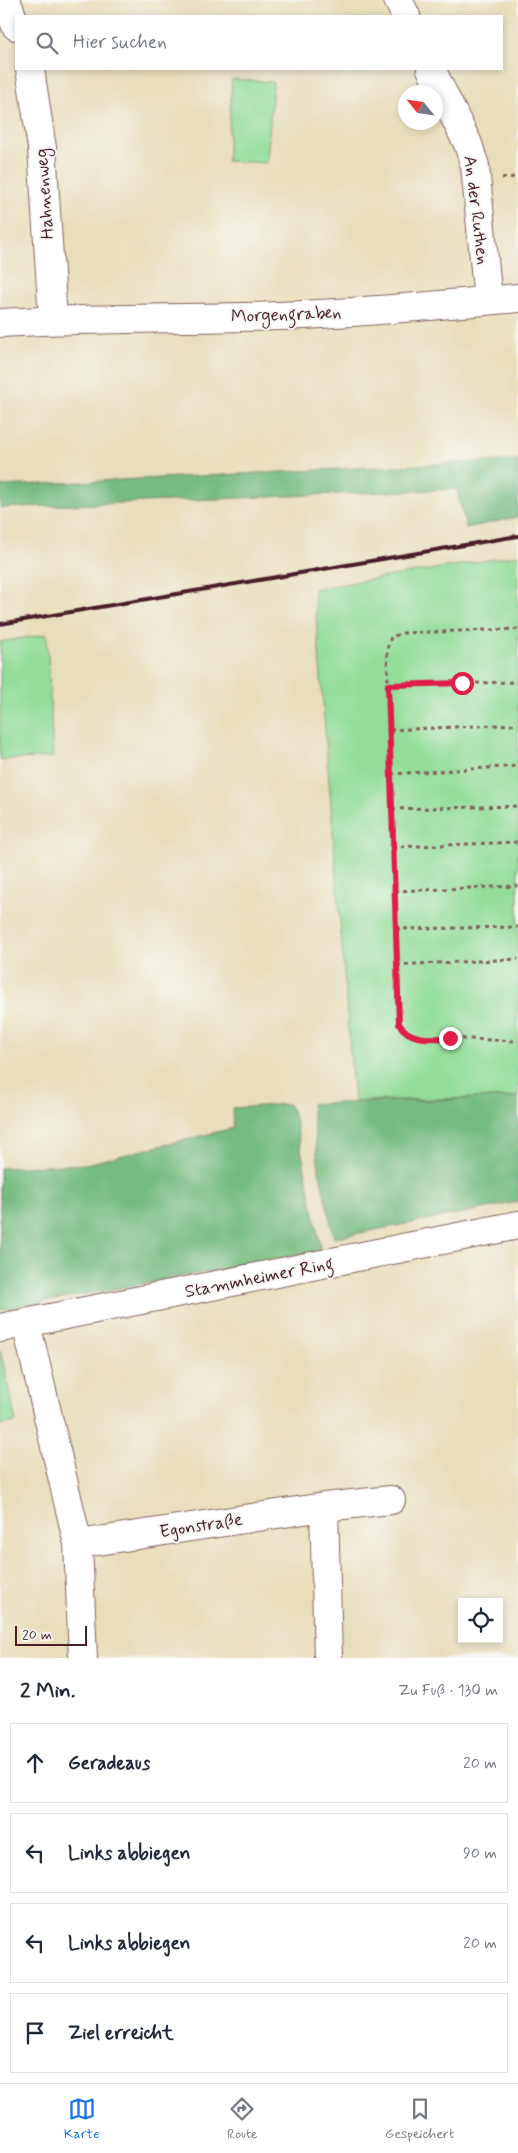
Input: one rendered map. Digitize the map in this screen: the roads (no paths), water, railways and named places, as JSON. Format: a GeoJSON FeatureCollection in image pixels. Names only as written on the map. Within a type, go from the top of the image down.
{"type":"FeatureCollection","features":[{"type":"Feature","properties":{"kind":"street"},"geometry":{"type":"LineString","coordinates":[[6,0],[15,23]]}},
{"type":"Feature","properties":{"kind":"street"},"geometry":{"type":"LineString","coordinates":[[398,0],[406,15]]}},
{"type":"Feature","properties":{"kind":"street","name":"Hahnenweg"},"geometry":{"type":"LineString","coordinates":[[30,70],[42,148],[53,320]]}},
{"type":"Feature","properties":{"kind":"street","name":"An der Ruthen"},"geometry":{"type":"LineString","coordinates":[[431,70],[468,144],[475,166],[488,300]]}},
{"type":"Feature","properties":{"kind":"street","name":"Morgengraben"},"geometry":{"type":"LineString","coordinates":[[0,323],[53,320],[281,316],[426,307],[518,298]]}},
{"type":"Feature","properties":{"kind":"street","name":"Stammheimer Ring"},"geometry":{"type":"LineString","coordinates":[[13,1326],[518,1224]]}},
{"type":"Feature","properties":{"kind":"street"},"geometry":{"type":"LineString","coordinates":[[13,1326],[78,1544],[83,1658]]}},
{"type":"Feature","properties":{"kind":"street","name":"Egonstraße"},"geometry":{"type":"LineString","coordinates":[[78,1544],[324,1507],[391,1500]]}},
{"type":"Feature","properties":{"kind":"street"},"geometry":{"type":"LineString","coordinates":[[324,1507],[328,1658]]}},
{"type":"Feature","properties":{"kind":"railway"},"geometry":{"type":"LineString","coordinates":[[0,624],[518,536]]}}]}
